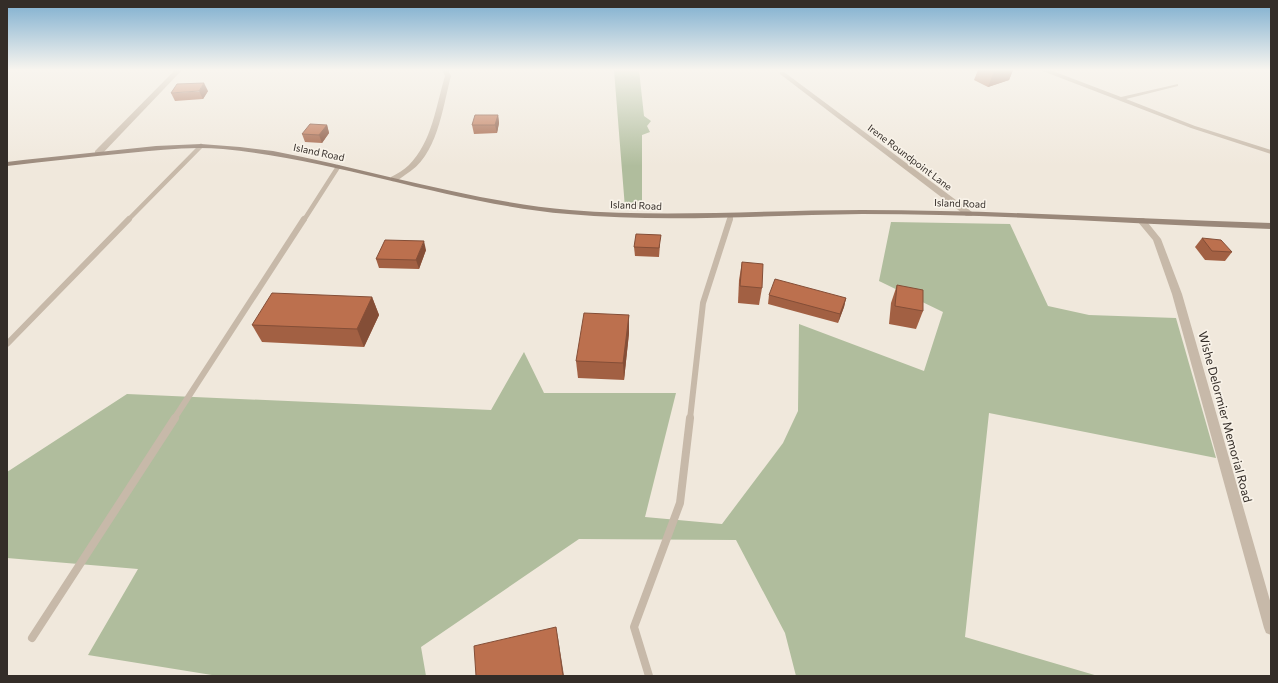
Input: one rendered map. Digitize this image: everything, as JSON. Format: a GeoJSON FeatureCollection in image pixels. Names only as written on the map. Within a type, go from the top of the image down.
{"type":"FeatureCollection","features":[{"type":"Feature","properties":{"kind":"street"},"geometry":{"type":"LineString","coordinates":[[98,153],[148,102]]}},
{"type":"Feature","properties":{"kind":"street"},"geometry":{"type":"LineString","coordinates":[[394,179],[413,166],[424,151],[434,128],[441,102]]}},
{"type":"Feature","properties":{"kind":"street","name":"Irene Roundpoint Lane"},"geometry":{"type":"LineString","coordinates":[[820,102],[969,214]]}},
{"type":"Feature","properties":{"kind":"street"},"geometry":{"type":"LineString","coordinates":[[1125,102],[1193,127],[1271,152]]}},
{"type":"Feature","properties":{"kind":"street","name":"Island Road"},"geometry":{"type":"LineString","coordinates":[[7,164],[98,153],[162,148],[219,146],[254,150],[477,198],[567,212],[661,217],[859,212],[969,214],[1271,226]]}},
{"type":"Feature","properties":{"kind":"street","name":"Wishe Delormier Memorial Road"},"geometry":{"type":"LineString","coordinates":[[1141,220],[1157,239],[1177,294],[1271,628]]}},
{"type":"Feature","properties":{"kind":"lane"},"geometry":{"type":"LineString","coordinates":[[7,344],[201,146]]}},
{"type":"Feature","properties":{"kind":"lane"},"geometry":{"type":"LineString","coordinates":[[32,638],[338,167]]}},
{"type":"Feature","properties":{"kind":"lane"},"geometry":{"type":"LineString","coordinates":[[649,676],[634,627],[680,503],[704,303],[731,216]]}},
{"type":"Feature","properties":{"kind":"green space"},"geometry":{"type":"Polygon","coordinates":[[[617,102],[642,102],[644,116],[651,121],[647,126],[650,132],[642,135],[642,206],[625,208],[617,102]]]}},
{"type":"Feature","properties":{"kind":"green space"},"geometry":{"type":"Polygon","coordinates":[[[891,222],[1010,224],[1048,306],[1089,315],[1176,318],[1216,458],[989,413],[965,637],[1098,676],[796,676],[785,633],[736,540],[579,539],[421,647],[426,676],[218,676],[88,655],[138,569],[7,558],[7,472],[127,394],[491,410],[524,352],[544,393],[676,393],[645,517],[722,524],[783,443],[798,411],[799,324],[924,371],[943,312],[879,281],[891,222]]]}},
{"type":"Feature","properties":{"kind":"building"},"geometry":{"type":"Polygon","coordinates":[[[475,115],[498,115],[495,125],[472,125],[475,115]]]}},
{"type":"Feature","properties":{"kind":"building"},"geometry":{"type":"Polygon","coordinates":[[[310,124],[327,125],[319,135],[302,134],[310,124]]]}},
{"type":"Feature","properties":{"kind":"building"},"geometry":{"type":"Polygon","coordinates":[[[636,234],[661,235],[659,248],[634,247],[636,234]]]}},
{"type":"Feature","properties":{"kind":"building"},"geometry":{"type":"Polygon","coordinates":[[[1202,238],[1221,240],[1232,252],[1212,251],[1202,238]]]}},
{"type":"Feature","properties":{"kind":"building"},"geometry":{"type":"Polygon","coordinates":[[[385,240],[424,241],[416,260],[376,259],[385,240]]]}},
{"type":"Feature","properties":{"kind":"building"},"geometry":{"type":"Polygon","coordinates":[[[742,262],[763,264],[762,288],[740,286],[742,262]]]}},
{"type":"Feature","properties":{"kind":"building"},"geometry":{"type":"Polygon","coordinates":[[[775,279],[846,298],[840,314],[769,295],[775,279]]]}},
{"type":"Feature","properties":{"kind":"building"},"geometry":{"type":"Polygon","coordinates":[[[897,285],[923,290],[923,311],[895,306],[897,285]]]}},
{"type":"Feature","properties":{"kind":"building"},"geometry":{"type":"Polygon","coordinates":[[[272,293],[372,297],[357,329],[252,325],[272,293]]]}},
{"type":"Feature","properties":{"kind":"building"},"geometry":{"type":"Polygon","coordinates":[[[584,313],[629,315],[623,363],[576,361],[584,313]]]}},
{"type":"Feature","properties":{"kind":"building"},"geometry":{"type":"Polygon","coordinates":[[[556,627],[563,676],[476,676],[474,646],[556,627]]]}}]}
